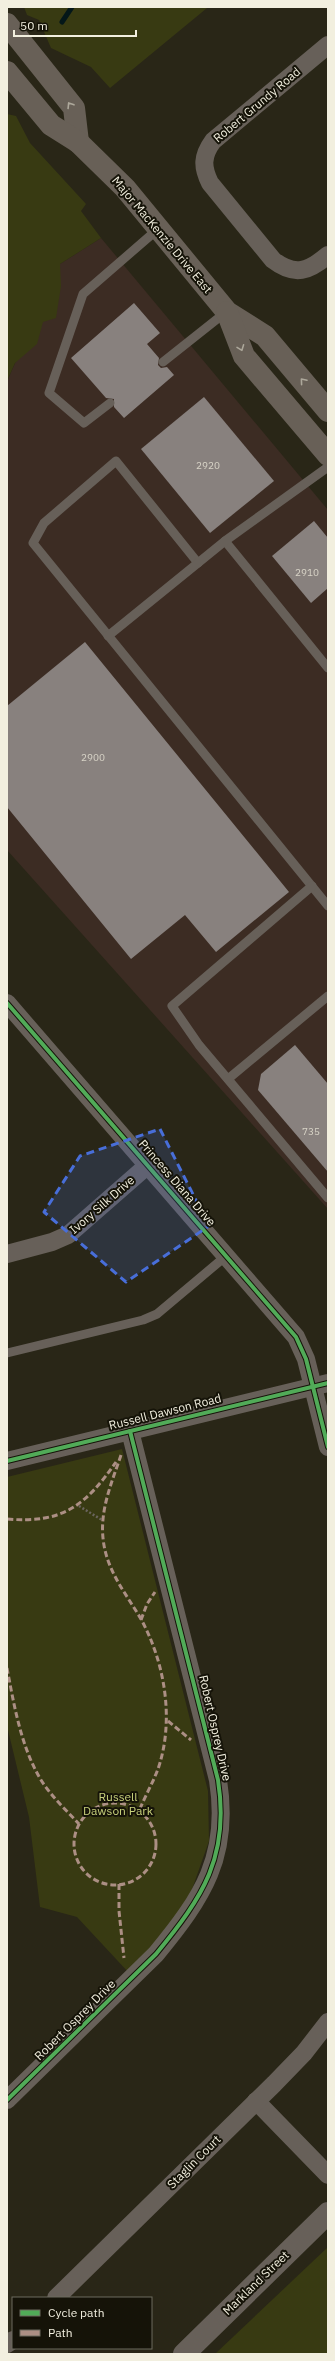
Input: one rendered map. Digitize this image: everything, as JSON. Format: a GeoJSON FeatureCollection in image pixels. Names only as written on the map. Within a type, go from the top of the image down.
{"type":"FeatureCollection","features":[{"type":"Feature","properties":{"kind":"main road"},"geometry":{"type":"LineString","coordinates":[[7,24],[74,108],[78,142]]}},
{"type":"Feature","properties":{"kind":"main road","name":"Major MacKenzie Drive East"},"geometry":{"type":"LineString","coordinates":[[7,72],[51,125],[78,142],[124,188],[227,312],[265,336],[328,411]]}},
{"type":"Feature","properties":{"kind":"main road","name":"Major MacKenzie Drive East"},"geometry":{"type":"LineString","coordinates":[[227,312],[244,356],[328,456]]}},
{"type":"Feature","properties":{"kind":"street","name":"Robert Grundy Road"},"geometry":{"type":"LineString","coordinates":[[328,45],[213,141],[207,149],[203,161],[204,172],[210,183],[273,260],[282,267],[295,270],[305,270],[315,265],[328,254]]}},
{"type":"Feature","properties":{"kind":"street","name":"Princess Diana Drive"},"geometry":{"type":"LineString","coordinates":[[9,1010],[148,1165],[296,1337],[320,1385]]}},
{"type":"Feature","properties":{"kind":"street","name":"Ivory Silk Drive"},"geometry":{"type":"LineString","coordinates":[[7,1254],[68,1235],[148,1165]]}},
{"type":"Feature","properties":{"kind":"street","name":"Russell Dawson Road"},"geometry":{"type":"LineString","coordinates":[[7,1461],[320,1385]]}},
{"type":"Feature","properties":{"kind":"street"},"geometry":{"type":"LineString","coordinates":[[320,1385],[328,1447]]}},
{"type":"Feature","properties":{"kind":"street","name":"Robert Osprey Drive"},"geometry":{"type":"LineString","coordinates":[[7,2100],[156,1954],[177,1928],[207,1882],[218,1845],[221,1803],[218,1780],[130,1431]]}},
{"type":"Feature","properties":{"kind":"street","name":"Staglin Court"},"geometry":{"type":"LineString","coordinates":[[57,2297],[304,2053],[328,2022]]}},
{"type":"Feature","properties":{"kind":"street"},"geometry":{"type":"LineString","coordinates":[[256,2101],[328,2175]]}},
{"type":"Feature","properties":{"kind":"street","name":"Markland Street"},"geometry":{"type":"LineString","coordinates":[[184,2354],[328,2213]]}},
{"type":"Feature","properties":{"kind":"lane"},"geometry":{"type":"LineString","coordinates":[[110,402],[84,423],[49,393],[82,294],[158,229]]}},
{"type":"Feature","properties":{"kind":"lane"},"geometry":{"type":"LineString","coordinates":[[163,362],[227,312]]}},
{"type":"Feature","properties":{"kind":"lane"},"geometry":{"type":"LineString","coordinates":[[198,563],[116,461],[44,523],[33,543],[328,906]]}},
{"type":"Feature","properties":{"kind":"lane"},"geometry":{"type":"LineString","coordinates":[[108,636],[225,541],[328,467]]}},
{"type":"Feature","properties":{"kind":"lane"},"geometry":{"type":"LineString","coordinates":[[225,541],[328,668]]}},
{"type":"Feature","properties":{"kind":"lane"},"geometry":{"type":"LineString","coordinates":[[312,886],[172,1006],[199,1045],[328,1198]]}},
{"type":"Feature","properties":{"kind":"lane"},"geometry":{"type":"LineString","coordinates":[[228,1079],[328,996]]}},
{"type":"Feature","properties":{"kind":"lane"},"geometry":{"type":"LineString","coordinates":[[7,1353],[144,1320],[157,1314],[226,1256]]}},
{"type":"Feature","properties":{"kind":"path"},"geometry":{"type":"LineString","coordinates":[[79,1506],[102,1520]]}},
{"type":"Feature","properties":{"kind":"highlighted area"},"geometry":{"type":"Polygon","coordinates":[[[160,1129],[209,1226],[126,1282],[44,1212],[80,1156],[160,1129]]]}},
{"type":"Feature","properties":{"kind":"shaded area"},"geometry":{"type":"Polygon","coordinates":[[[101,238],[328,510],[328,1209],[7,850],[7,381],[60,264],[101,238]]]}},
{"type":"Feature","properties":{"kind":"green space"},"geometry":{"type":"Polygon","coordinates":[[[24,7],[207,8],[110,88],[91,67],[51,48],[39,20],[27,15],[24,7]]]}},
{"type":"Feature","properties":{"kind":"green space"},"geometry":{"type":"Polygon","coordinates":[[[7,114],[16,116],[30,143],[86,204],[81,211],[101,238],[60,264],[61,286],[56,318],[43,322],[37,344],[15,363],[7,381],[7,114]]]}},
{"type":"Feature","properties":{"kind":"green space","name":"Russell Dawson Park"},"geometry":{"type":"Polygon","coordinates":[[[122,1449],[208,1791],[209,1841],[190,1895],[156,1945],[130,1974],[77,1917],[40,1907],[29,1817],[7,1726],[7,1477],[122,1449]]]}},
{"type":"Feature","properties":{"kind":"green space"},"geometry":{"type":"Polygon","coordinates":[[[328,2247],[328,2354],[215,2354],[328,2247]]]}},
{"type":"Feature","properties":{"kind":"building"},"geometry":{"type":"Polygon","coordinates":[[[134,303],[160,333],[147,344],[159,358],[158,365],[161,368],[167,367],[174,375],[124,418],[114,407],[114,399],[106,398],[71,358],[134,303]]]}},
{"type":"Feature","properties":{"kind":"building"},"geometry":{"type":"Polygon","coordinates":[[[204,397],[274,481],[210,533],[141,449],[204,397]]]}},
{"type":"Feature","properties":{"kind":"building"},"geometry":{"type":"Polygon","coordinates":[[[314,521],[328,538],[328,588],[311,603],[272,556],[314,521]]]}},
{"type":"Feature","properties":{"kind":"building"},"geometry":{"type":"Polygon","coordinates":[[[85,642],[289,892],[216,952],[185,915],[131,959],[7,807],[7,706],[85,642]]]}},
{"type":"Feature","properties":{"kind":"building"},"geometry":{"type":"Polygon","coordinates":[[[295,1045],[328,1084],[328,1172],[258,1090],[261,1074],[295,1045]]]}},
{"type":"Feature","properties":{"kind":"waterway"},"geometry":{"type":"LineString","coordinates":[[62,22],[72,7]]}},
{"type":"Feature","properties":{"kind":"marked path"},"geometry":{"type":"LineString","coordinates":[[121,1455],[111,1485],[103,1517],[103,1538],[105,1550],[112,1571],[141,1619],[156,1654],[165,1691],[166,1710],[164,1748],[155,1777],[139,1811]]}},
{"type":"Feature","properties":{"kind":"marked path"},"geometry":{"type":"LineString","coordinates":[[7,1519],[27,1520],[43,1518],[58,1514],[71,1508],[94,1490],[116,1462]]}},
{"type":"Feature","properties":{"kind":"marked path"},"geometry":{"type":"LineString","coordinates":[[141,1620],[147,1604],[155,1592]]}},
{"type":"Feature","properties":{"kind":"marked path"},"geometry":{"type":"LineString","coordinates":[[7,1668],[19,1726],[28,1754],[49,1792],[79,1824]]}},
{"type":"Feature","properties":{"kind":"marked path"},"geometry":{"type":"LineString","coordinates":[[168,1721],[191,1740]]}},
{"type":"Feature","properties":{"kind":"marked path"},"geometry":{"type":"LineString","coordinates":[[115,1803],[131,1806],[144,1815],[153,1828],[156,1844],[153,1860],[144,1873],[131,1882],[115,1885],[99,1882],[86,1873],[77,1860],[74,1844],[77,1828],[86,1815],[99,1806],[115,1803]]}},
{"type":"Feature","properties":{"kind":"marked path"},"geometry":{"type":"LineString","coordinates":[[119,1884],[119,1911],[124,1958]]}},
{"type":"Feature","properties":{"kind":"cycle path"},"geometry":{"type":"LineString","coordinates":[[7,1003],[296,1337],[306,1359],[328,1447]]}},
{"type":"Feature","properties":{"kind":"cycle path"},"geometry":{"type":"LineString","coordinates":[[7,1461],[328,1383]]}},
{"type":"Feature","properties":{"kind":"cycle path"},"geometry":{"type":"LineString","coordinates":[[7,2100],[156,1954],[173,1933],[199,1894],[209,1874],[216,1853],[220,1831],[221,1807],[218,1780],[130,1431]]}}]}
